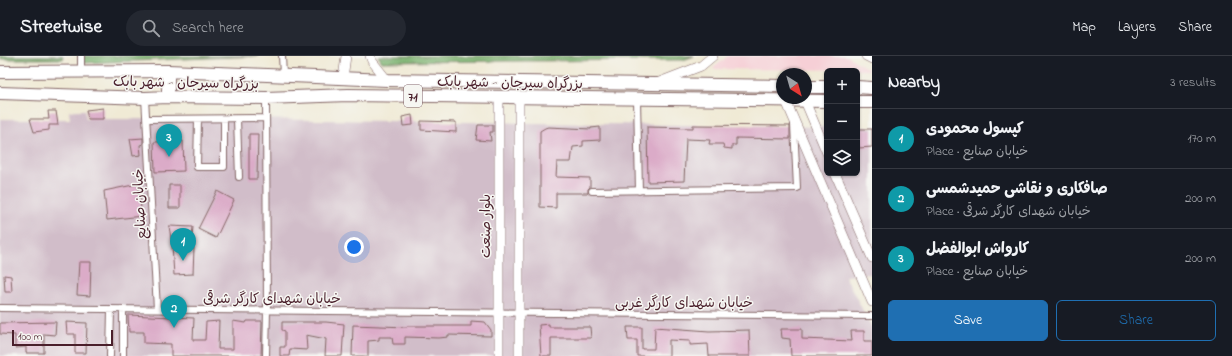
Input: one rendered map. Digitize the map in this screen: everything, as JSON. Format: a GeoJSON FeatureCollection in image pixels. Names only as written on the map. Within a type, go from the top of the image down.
{"type":"FeatureCollection","features":[{"type":"Feature","properties":{"kind":"highway","name":"بزرگراه سیرجان - شهر بابک"},"geometry":{"type":"LineString","coordinates":[[0,72],[168,72],[283,75],[387,80],[776,86]]}},
{"type":"Feature","properties":{"kind":"highway"},"geometry":{"type":"LineString","coordinates":[[168,72],[168,97]]}},
{"type":"Feature","properties":{"kind":"highway"},"geometry":{"type":"LineString","coordinates":[[812,87],[824,87]]}},
{"type":"Feature","properties":{"kind":"highway"},"geometry":{"type":"LineString","coordinates":[[860,87],[872,88]]}},
{"type":"Feature","properties":{"kind":"highway","name":"بزرگراه سیرجان - شهر بابک"},"geometry":{"type":"LineString","coordinates":[[0,93],[145,98],[266,98],[348,95],[776,101]]}},
{"type":"Feature","properties":{"kind":"highway","name":"بزرگراه سیرجان - شهر بابک"},"geometry":{"type":"LineString","coordinates":[[812,101],[824,101]]}},
{"type":"Feature","properties":{"kind":"highway"},"geometry":{"type":"LineString","coordinates":[[860,102],[872,102]]}},
{"type":"Feature","properties":{"kind":"street"},"geometry":{"type":"LineString","coordinates":[[81,56],[82,71]]}},
{"type":"Feature","properties":{"kind":"street"},"geometry":{"type":"LineString","coordinates":[[282,56],[283,75]]}},
{"type":"Feature","properties":{"kind":"street"},"geometry":{"type":"LineString","coordinates":[[343,78],[346,56]]}},
{"type":"Feature","properties":{"kind":"street"},"geometry":{"type":"LineString","coordinates":[[370,56],[372,61],[387,80]]}},
{"type":"Feature","properties":{"kind":"street"},"geometry":{"type":"LineString","coordinates":[[655,84],[701,66],[714,56]]}},
{"type":"Feature","properties":{"kind":"street"},"geometry":{"type":"LineString","coordinates":[[866,56],[872,59]]}},
{"type":"Feature","properties":{"kind":"street","name":"بلوار صنعت"},"geometry":{"type":"LineString","coordinates":[[499,97],[497,312],[499,356]]}},
{"type":"Feature","properties":{"kind":"street"},"geometry":{"type":"LineString","coordinates":[[519,97],[519,356]]}},
{"type":"Feature","properties":{"kind":"street","name":"خیابان صنایع"},"geometry":{"type":"LineString","coordinates":[[145,98],[157,309]]}},
{"type":"Feature","properties":{"kind":"street"},"geometry":{"type":"LineString","coordinates":[[266,98],[266,356]]}},
{"type":"Feature","properties":{"kind":"street"},"geometry":{"type":"LineString","coordinates":[[637,99],[639,190]]}},
{"type":"Feature","properties":{"kind":"street"},"geometry":{"type":"LineString","coordinates":[[787,104],[872,302]]}},
{"type":"Feature","properties":{"kind":"street"},"geometry":{"type":"LineString","coordinates":[[806,104],[824,146]]}},
{"type":"Feature","properties":{"kind":"street"},"geometry":{"type":"LineString","coordinates":[[147,119],[266,118]]}},
{"type":"Feature","properties":{"kind":"street"},"geometry":{"type":"LineString","coordinates":[[198,119],[197,168],[224,167],[224,119]]}},
{"type":"Feature","properties":{"kind":"street"},"geometry":{"type":"LineString","coordinates":[[237,119],[238,177]]}},
{"type":"Feature","properties":{"kind":"street"},"geometry":{"type":"LineString","coordinates":[[592,191],[797,188],[794,120]]}},
{"type":"Feature","properties":{"kind":"street"},"geometry":{"type":"LineString","coordinates":[[836,176],[872,258]]}},
{"type":"Feature","properties":{"kind":"street","name":"خیابان شهدای کارگر شرقی"},"geometry":{"type":"LineString","coordinates":[[0,308],[497,312]]}},
{"type":"Feature","properties":{"kind":"street"},"geometry":{"type":"LineString","coordinates":[[110,356],[111,309]]}},
{"type":"Feature","properties":{"kind":"street"},"geometry":{"type":"LineString","coordinates":[[123,309],[123,356]]}},
{"type":"Feature","properties":{"kind":"street","name":"خیابان شهدای کارگر غربی"},"geometry":{"type":"LineString","coordinates":[[497,312],[872,316]]}},
{"type":"Feature","properties":{"kind":"shaded area"},"geometry":{"type":"Polygon","coordinates":[[[728,56],[847,56],[870,70],[860,70],[860,68],[824,68],[824,70],[812,70],[812,68],[712,69],[728,56]]]}},
{"type":"Feature","properties":{"kind":"shaded area"},"geometry":{"type":"Polygon","coordinates":[[[85,110],[86,119],[237,119],[824,127],[824,176],[860,176],[860,127],[872,127],[872,274],[845,276],[872,328],[872,356],[0,356],[0,119],[70,119],[69,111],[85,110]]]}},
{"type":"Feature","properties":{"kind":"green space"},"geometry":{"type":"Polygon","coordinates":[[[0,56],[63,56],[63,59],[0,59],[0,56]]]}},
{"type":"Feature","properties":{"kind":"green space"},"geometry":{"type":"Polygon","coordinates":[[[83,56],[258,56],[83,63],[83,56]]]}},
{"type":"Feature","properties":{"kind":"green space"},"geometry":{"type":"Polygon","coordinates":[[[378,56],[694,56],[683,60],[382,62],[378,56]]]}},
{"type":"Feature","properties":{"kind":"building"},"geometry":{"type":"Polygon","coordinates":[[[103,108],[103,119],[88,119],[86,110],[103,108]]]}},
{"type":"Feature","properties":{"kind":"building"},"geometry":{"type":"Polygon","coordinates":[[[48,111],[56,111],[58,125],[49,125],[49,130],[34,132],[30,119],[49,119],[48,111]]]}},
{"type":"Feature","properties":{"kind":"building"},"geometry":{"type":"Polygon","coordinates":[[[412,115],[413,125],[403,126],[402,117],[412,115]]]}},
{"type":"Feature","properties":{"kind":"building"},"geometry":{"type":"Polygon","coordinates":[[[421,121],[456,122],[456,132],[421,130],[421,121]]]}},
{"type":"Feature","properties":{"kind":"building"},"geometry":{"type":"Polygon","coordinates":[[[478,125],[493,125],[493,132],[490,132],[491,141],[476,140],[478,125]]]}},
{"type":"Feature","properties":{"kind":"building"},"geometry":{"type":"Polygon","coordinates":[[[693,125],[790,126],[790,139],[736,138],[736,145],[732,145],[732,149],[724,148],[723,144],[709,144],[710,140],[686,139],[684,181],[648,182],[647,127],[693,128],[693,125]]]}},
{"type":"Feature","properties":{"kind":"building"},"geometry":{"type":"Polygon","coordinates":[[[548,127],[591,129],[600,127],[600,140],[583,141],[583,146],[573,147],[571,162],[557,162],[556,177],[590,178],[590,187],[588,189],[588,193],[556,193],[556,208],[540,207],[540,131],[548,127]]]}},
{"type":"Feature","properties":{"kind":"building"},"geometry":{"type":"Polygon","coordinates":[[[860,129],[872,129],[872,147],[860,148],[860,129]]]}},
{"type":"Feature","properties":{"kind":"building"},"geometry":{"type":"Polygon","coordinates":[[[249,134],[258,134],[257,179],[249,179],[249,134]]]}},
{"type":"Feature","properties":{"kind":"building"},"geometry":{"type":"Polygon","coordinates":[[[143,138],[143,144],[140,145],[141,155],[133,156],[130,139],[143,138]]]}},
{"type":"Feature","properties":{"kind":"building"},"geometry":{"type":"Polygon","coordinates":[[[183,141],[184,171],[155,172],[154,142],[183,141]]]}},
{"type":"Feature","properties":{"kind":"building"},"geometry":{"type":"Polygon","coordinates":[[[138,184],[142,216],[107,220],[104,191],[138,184]]]}},
{"type":"Feature","properties":{"kind":"building"},"geometry":{"type":"Polygon","coordinates":[[[169,185],[180,185],[180,208],[169,208],[169,185]]]}},
{"type":"Feature","properties":{"kind":"building"},"geometry":{"type":"Polygon","coordinates":[[[217,191],[234,200],[216,238],[198,229],[217,191]]]}},
{"type":"Feature","properties":{"kind":"building"},"geometry":{"type":"Polygon","coordinates":[[[169,226],[193,227],[191,248],[194,248],[193,274],[174,275],[169,226]]]}},
{"type":"Feature","properties":{"kind":"building"},"geometry":{"type":"Polygon","coordinates":[[[79,262],[91,262],[90,296],[77,295],[79,262]]]}},
{"type":"Feature","properties":{"kind":"building"},"geometry":{"type":"Polygon","coordinates":[[[4,275],[11,276],[12,292],[5,292],[4,275]]]}},
{"type":"Feature","properties":{"kind":"building"},"geometry":{"type":"Polygon","coordinates":[[[128,315],[194,318],[193,340],[205,340],[206,322],[219,321],[218,349],[233,349],[233,321],[246,323],[247,321],[262,321],[261,356],[171,356],[171,344],[144,343],[144,332],[129,332],[128,315]]]}},
{"type":"Feature","properties":{"kind":"building"},"geometry":{"type":"Polygon","coordinates":[[[471,321],[485,322],[491,330],[491,336],[448,335],[448,337],[439,338],[405,337],[405,344],[393,344],[392,337],[379,337],[379,340],[368,341],[368,356],[352,356],[353,325],[407,327],[471,326],[471,321]]]}},
{"type":"Feature","properties":{"kind":"building"},"geometry":{"type":"Polygon","coordinates":[[[56,322],[55,335],[44,334],[44,353],[26,353],[26,347],[15,348],[15,335],[0,334],[0,323],[56,322]]]}},
{"type":"Feature","properties":{"kind":"building"},"geometry":{"type":"Polygon","coordinates":[[[66,322],[87,323],[86,353],[75,353],[75,334],[67,334],[66,322]]]}},
{"type":"Feature","properties":{"kind":"building"},"geometry":{"type":"Polygon","coordinates":[[[282,322],[326,322],[344,324],[342,356],[325,356],[326,339],[306,335],[307,350],[290,349],[289,356],[280,356],[280,347],[285,347],[285,331],[282,330],[282,322]]]}},
{"type":"Feature","properties":{"kind":"building"},"geometry":{"type":"Polygon","coordinates":[[[549,324],[549,327],[590,327],[591,338],[551,338],[551,356],[541,356],[539,325],[549,324]]]}},
{"type":"Feature","properties":{"kind":"building"},"geometry":{"type":"Polygon","coordinates":[[[627,327],[642,327],[642,349],[654,349],[655,327],[709,331],[749,330],[750,356],[709,356],[708,344],[690,345],[690,341],[669,340],[669,356],[637,356],[637,340],[628,340],[627,327]]]}},
{"type":"Feature","properties":{"kind":"building"},"geometry":{"type":"Polygon","coordinates":[[[781,329],[802,329],[802,339],[852,341],[851,331],[864,331],[864,341],[872,341],[872,356],[791,356],[790,339],[782,338],[781,329]]]}},
{"type":"Feature","properties":{"kind":"place","name":"کارواش ابوالفضل"},"geometry":{"type":"Point","coordinates":[169,157]}},
{"type":"Feature","properties":{"kind":"place","name":"کپسول محمودی"},"geometry":{"type":"Point","coordinates":[183,261]}},
{"type":"Feature","properties":{"kind":"place","name":"صافکاری و نقاشی حمیدشمسی"},"geometry":{"type":"Point","coordinates":[174,328]}}]}
